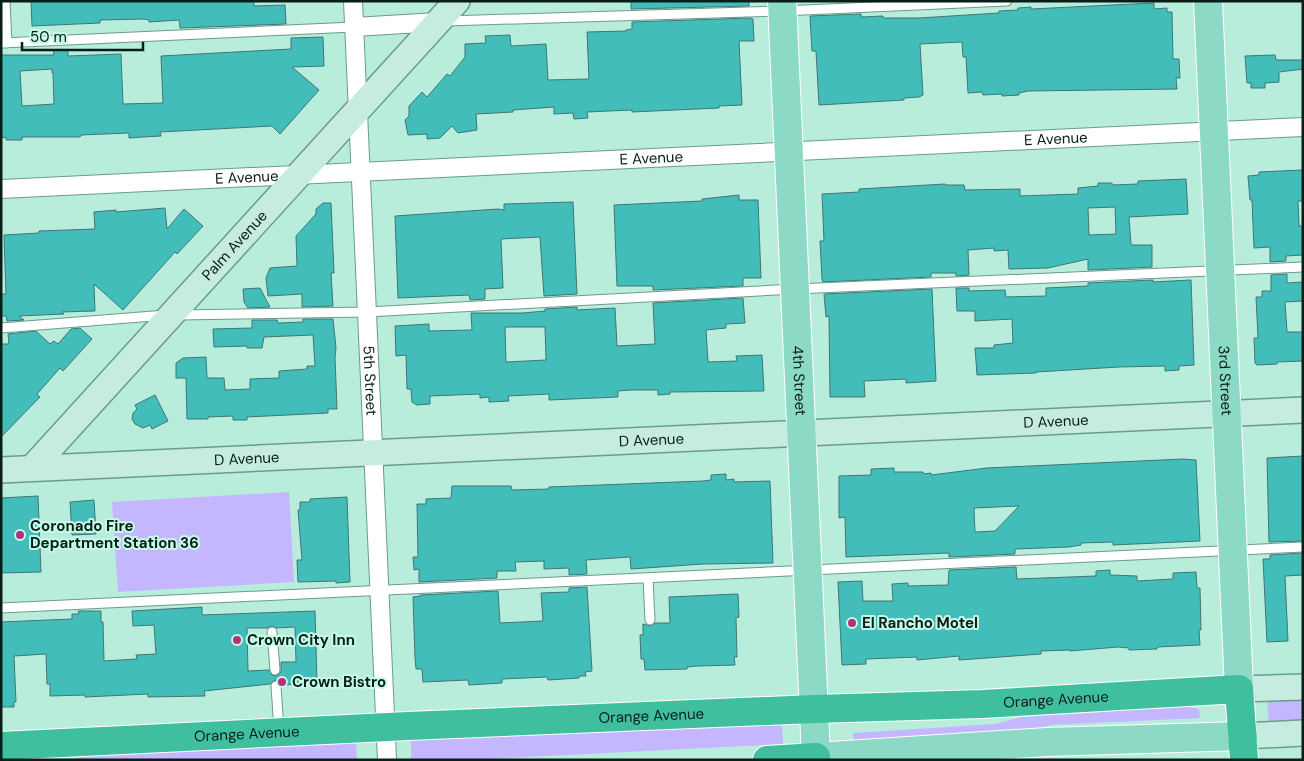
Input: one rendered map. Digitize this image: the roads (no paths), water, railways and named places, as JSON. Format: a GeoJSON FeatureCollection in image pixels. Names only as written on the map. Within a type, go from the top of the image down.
{"type":"FeatureCollection","features":[{"type":"Feature","properties":{"kind":"highway","name":"Orange Avenue"},"geometry":{"type":"LineString","coordinates":[[1,746],[386,727],[982,704],[1240,689]]}},
{"type":"Feature","properties":{"kind":"highway","name":"3rd Street"},"geometry":{"type":"LineString","coordinates":[[1240,689],[1243,748]]}},
{"type":"Feature","properties":{"kind":"highway"},"geometry":{"type":"LineString","coordinates":[[767,760],[816,758]]}},
{"type":"Feature","properties":{"kind":"main road","name":"3rd Street"},"geometry":{"type":"LineString","coordinates":[[1208,1],[1240,689]]}},
{"type":"Feature","properties":{"kind":"main road","name":"4th Street"},"geometry":{"type":"LineString","coordinates":[[782,6],[816,758]]}},
{"type":"Feature","properties":{"kind":"main road"},"geometry":{"type":"LineString","coordinates":[[816,758],[1047,742],[1243,748]]}},
{"type":"Feature","properties":{"kind":"street","name":"5th Street"},"geometry":{"type":"LineString","coordinates":[[353,1],[387,760]]}},
{"type":"Feature","properties":{"kind":"street","name":"Palm Avenue"},"geometry":{"type":"LineString","coordinates":[[32,468],[457,1]]}},
{"type":"Feature","properties":{"kind":"street"},"geometry":{"type":"LineString","coordinates":[[354,27],[438,22]]}},
{"type":"Feature","properties":{"kind":"street","name":"E Avenue"},"geometry":{"type":"LineString","coordinates":[[1,189],[1303,127]]}},
{"type":"Feature","properties":{"kind":"street","name":"D Avenue"},"geometry":{"type":"LineString","coordinates":[[1,470],[1303,410]]}},
{"type":"Feature","properties":{"kind":"street","name":"Orange Avenue"},"geometry":{"type":"LineString","coordinates":[[1240,689],[1303,687]]}},
{"type":"Feature","properties":{"kind":"street"},"geometry":{"type":"LineString","coordinates":[[1243,748],[1303,733]]}},
{"type":"Feature","properties":{"kind":"lane"},"geometry":{"type":"LineString","coordinates":[[5,1],[4,43],[354,27]]}},
{"type":"Feature","properties":{"kind":"lane"},"geometry":{"type":"LineString","coordinates":[[438,22],[782,6],[1007,1]]}},
{"type":"Feature","properties":{"kind":"lane"},"geometry":{"type":"LineString","coordinates":[[1,328],[171,315],[367,312],[795,289],[1303,268]]}},
{"type":"Feature","properties":{"kind":"lane"},"geometry":{"type":"LineString","coordinates":[[1,608],[1303,547]]}},
{"type":"Feature","properties":{"kind":"lane"},"geometry":{"type":"LineString","coordinates":[[648,578],[650,620]]}},
{"type":"Feature","properties":{"kind":"lane"},"geometry":{"type":"LineString","coordinates":[[272,632],[275,670]]}},
{"type":"Feature","properties":{"kind":"lane"},"geometry":{"type":"LineString","coordinates":[[276,686],[280,732]]}},
{"type":"Feature","properties":{"kind":"place","name":"Coronado Fire Department Station 36"},"geometry":{"type":"Point","coordinates":[20,535]}},
{"type":"Feature","properties":{"kind":"place","name":"El Rancho Motel"},"geometry":{"type":"Point","coordinates":[852,623]}},
{"type":"Feature","properties":{"kind":"place","name":"Crown City Inn"},"geometry":{"type":"Point","coordinates":[237,640]}},
{"type":"Feature","properties":{"kind":"place","name":"Crown Bistro"},"geometry":{"type":"Point","coordinates":[282,682]}}]}
